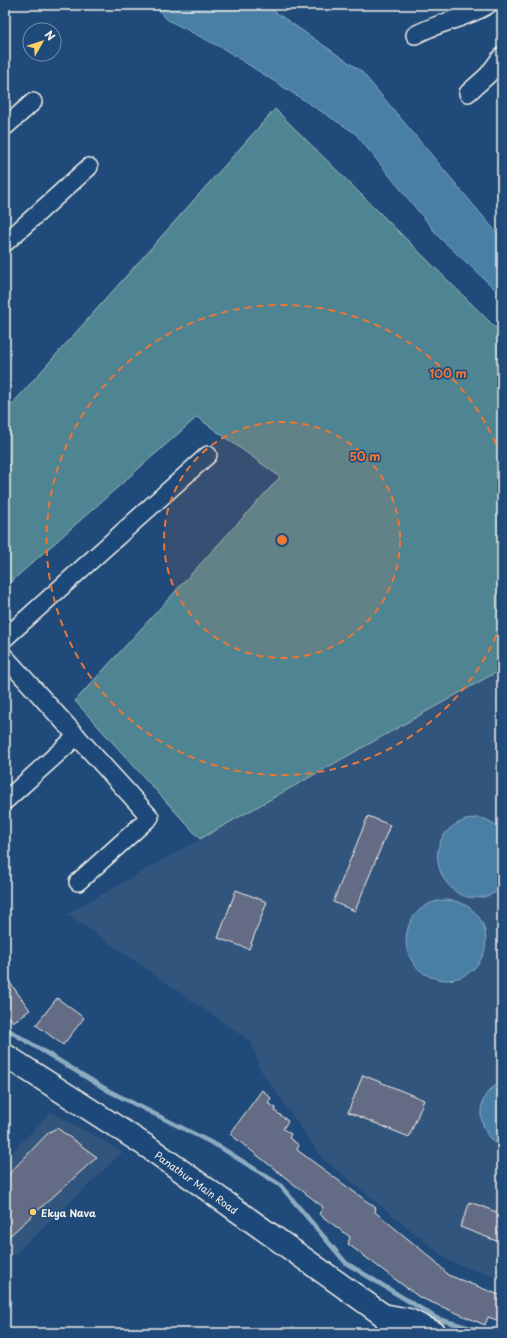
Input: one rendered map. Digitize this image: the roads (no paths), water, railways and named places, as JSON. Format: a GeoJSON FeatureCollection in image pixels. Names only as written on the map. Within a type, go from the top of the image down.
{"type":"FeatureCollection","features":[{"type":"Feature","properties":{"kind":"street"},"geometry":{"type":"LineString","coordinates":[[415,35],[428,28],[463,18],[488,5]]}},
{"type":"Feature","properties":{"kind":"street"},"geometry":{"type":"LineString","coordinates":[[468,94],[488,75],[502,58]]}},
{"type":"Feature","properties":{"kind":"street"},"geometry":{"type":"LineString","coordinates":[[5,127],[33,102]]}},
{"type":"Feature","properties":{"kind":"street"},"geometry":{"type":"LineString","coordinates":[[5,243],[89,167]]}},
{"type":"Feature","properties":{"kind":"street"},"geometry":{"type":"LineString","coordinates":[[5,638],[208,455]]}},
{"type":"Feature","properties":{"kind":"street"},"geometry":{"type":"LineString","coordinates":[[5,657],[150,817],[78,882]]}},
{"type":"Feature","properties":{"kind":"street"},"geometry":{"type":"LineString","coordinates":[[5,801],[77,736]]}},
{"type":"Feature","properties":{"kind":"street","name":"Panathur Main Road"},"geometry":{"type":"LineString","coordinates":[[5,1055],[148,1147],[383,1315],[397,1333]]}},
{"type":"Feature","properties":{"kind":"street","name":"Panathur Main Road"},"geometry":{"type":"LineString","coordinates":[[383,1315],[409,1320],[435,1333]]}},
{"type":"Feature","properties":{"kind":"waterway"},"geometry":{"type":"LineString","coordinates":[[5,1028],[109,1091],[220,1147],[280,1185],[346,1263],[438,1319],[488,1333]]}},
{"type":"Feature","properties":{"kind":"place","name":"Ekya Nava"},"geometry":{"type":"Point","coordinates":[33,1212]}}]}
